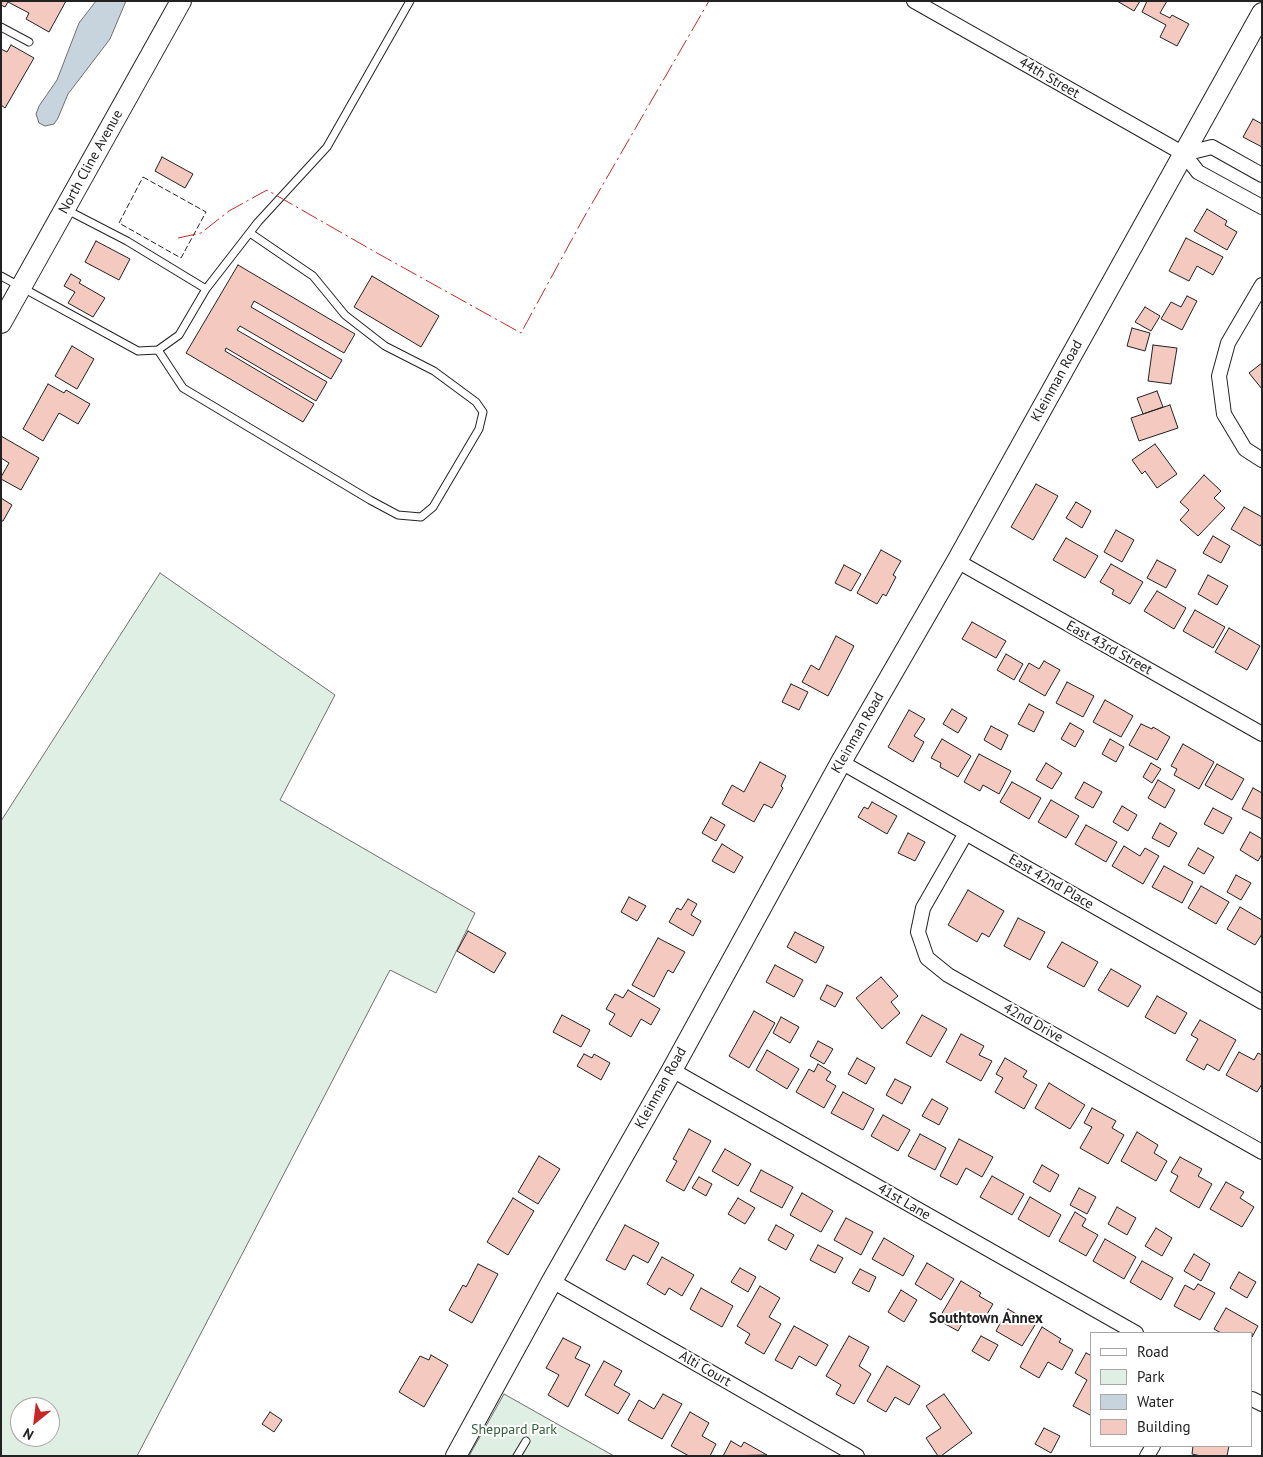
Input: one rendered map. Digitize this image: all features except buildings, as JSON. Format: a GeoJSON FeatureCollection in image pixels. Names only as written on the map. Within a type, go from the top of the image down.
{"type":"FeatureCollection","features":[{"type":"Feature","properties":{"kind":"street","name":"North Cline Avenue"},"geometry":{"type":"LineString","coordinates":[[1,323],[181,1]]}},
{"type":"Feature","properties":{"kind":"street","name":"44th Street"},"geometry":{"type":"LineString","coordinates":[[914,1],[1184,154]]}},
{"type":"Feature","properties":{"kind":"street","name":"Kleinman Road"},"geometry":{"type":"LineString","coordinates":[[458,1455],[552,1281],[672,1070],[841,762],[957,561],[1262,13]]}},
{"type":"Feature","properties":{"kind":"street"},"geometry":{"type":"LineString","coordinates":[[1262,175],[1212,147],[1184,154],[1198,172],[1262,207]]}},
{"type":"Feature","properties":{"kind":"street"},"geometry":{"type":"LineString","coordinates":[[1262,285],[1228,343],[1219,376],[1224,414],[1245,449],[1262,460]]}},
{"type":"Feature","properties":{"kind":"street","name":"East 43rd Street"},"geometry":{"type":"LineString","coordinates":[[957,561],[1262,734]]}},
{"type":"Feature","properties":{"kind":"street","name":"East 42nd Place"},"geometry":{"type":"LineString","coordinates":[[841,762],[1262,1002]]}},
{"type":"Feature","properties":{"kind":"street","name":"42nd Drive"},"geometry":{"type":"LineString","coordinates":[[966,833],[923,908],[918,932],[927,958],[948,975],[1262,1152]]}},
{"type":"Feature","properties":{"kind":"street","name":"41st Lane"},"geometry":{"type":"LineString","coordinates":[[672,1070],[1134,1332]]}},
{"type":"Feature","properties":{"kind":"street","name":"Alti Court"},"geometry":{"type":"LineString","coordinates":[[552,1281],[857,1456]]}},
{"type":"Feature","properties":{"kind":"lane"},"geometry":{"type":"LineString","coordinates":[[1,276],[138,351],[158,350],[179,335],[206,289],[250,233],[327,146],[410,1]]}},
{"type":"Feature","properties":{"kind":"lane"},"geometry":{"type":"LineString","coordinates":[[1,27],[28,42]]}},
{"type":"Feature","properties":{"kind":"lane"},"geometry":{"type":"LineString","coordinates":[[65,209],[127,242],[206,289]]}},
{"type":"Feature","properties":{"kind":"lane"},"geometry":{"type":"LineString","coordinates":[[158,350],[183,388],[370,500],[398,515],[421,517],[433,507],[479,429],[483,412],[476,402],[434,371],[385,346],[345,315],[313,276],[250,233]]}},
{"type":"Feature","properties":{"kind":"lane"},"geometry":{"type":"LineString","coordinates":[[517,1456],[526,1440]]}},
{"type":"Feature","properties":{"kind":"green space"},"geometry":{"type":"Polygon","coordinates":[[[160,573],[335,695],[280,800],[475,913],[436,993],[390,970],[137,1456],[1,1456],[1,821],[160,573]]]}},
{"type":"Feature","properties":{"kind":"green space","name":"Sheppard Park"},"geometry":{"type":"Polygon","coordinates":[[[504,1394],[614,1456],[469,1456],[504,1394]]]}},
{"type":"Feature","properties":{"kind":"water"},"geometry":{"type":"Polygon","coordinates":[[[96,1],[126,1],[110,39],[68,94],[54,124],[45,126],[39,123],[36,114],[39,106],[57,80],[79,23],[96,1]]]}},
{"type":"Feature","properties":{"kind":"fence"},"geometry":{"type":"LineString","coordinates":[[143,177],[206,212],[181,258],[119,223],[143,177]]}},
{"type":"Feature","properties":{"kind":"power"},"geometry":{"type":"LineString","coordinates":[[178,238],[201,233],[229,211],[267,190],[521,333],[583,219],[709,1]]}},
{"type":"Feature","properties":{"kind":"district","name":"Southtown Annex"},"geometry":{"type":"Point","coordinates":[986,1319]}}]}
